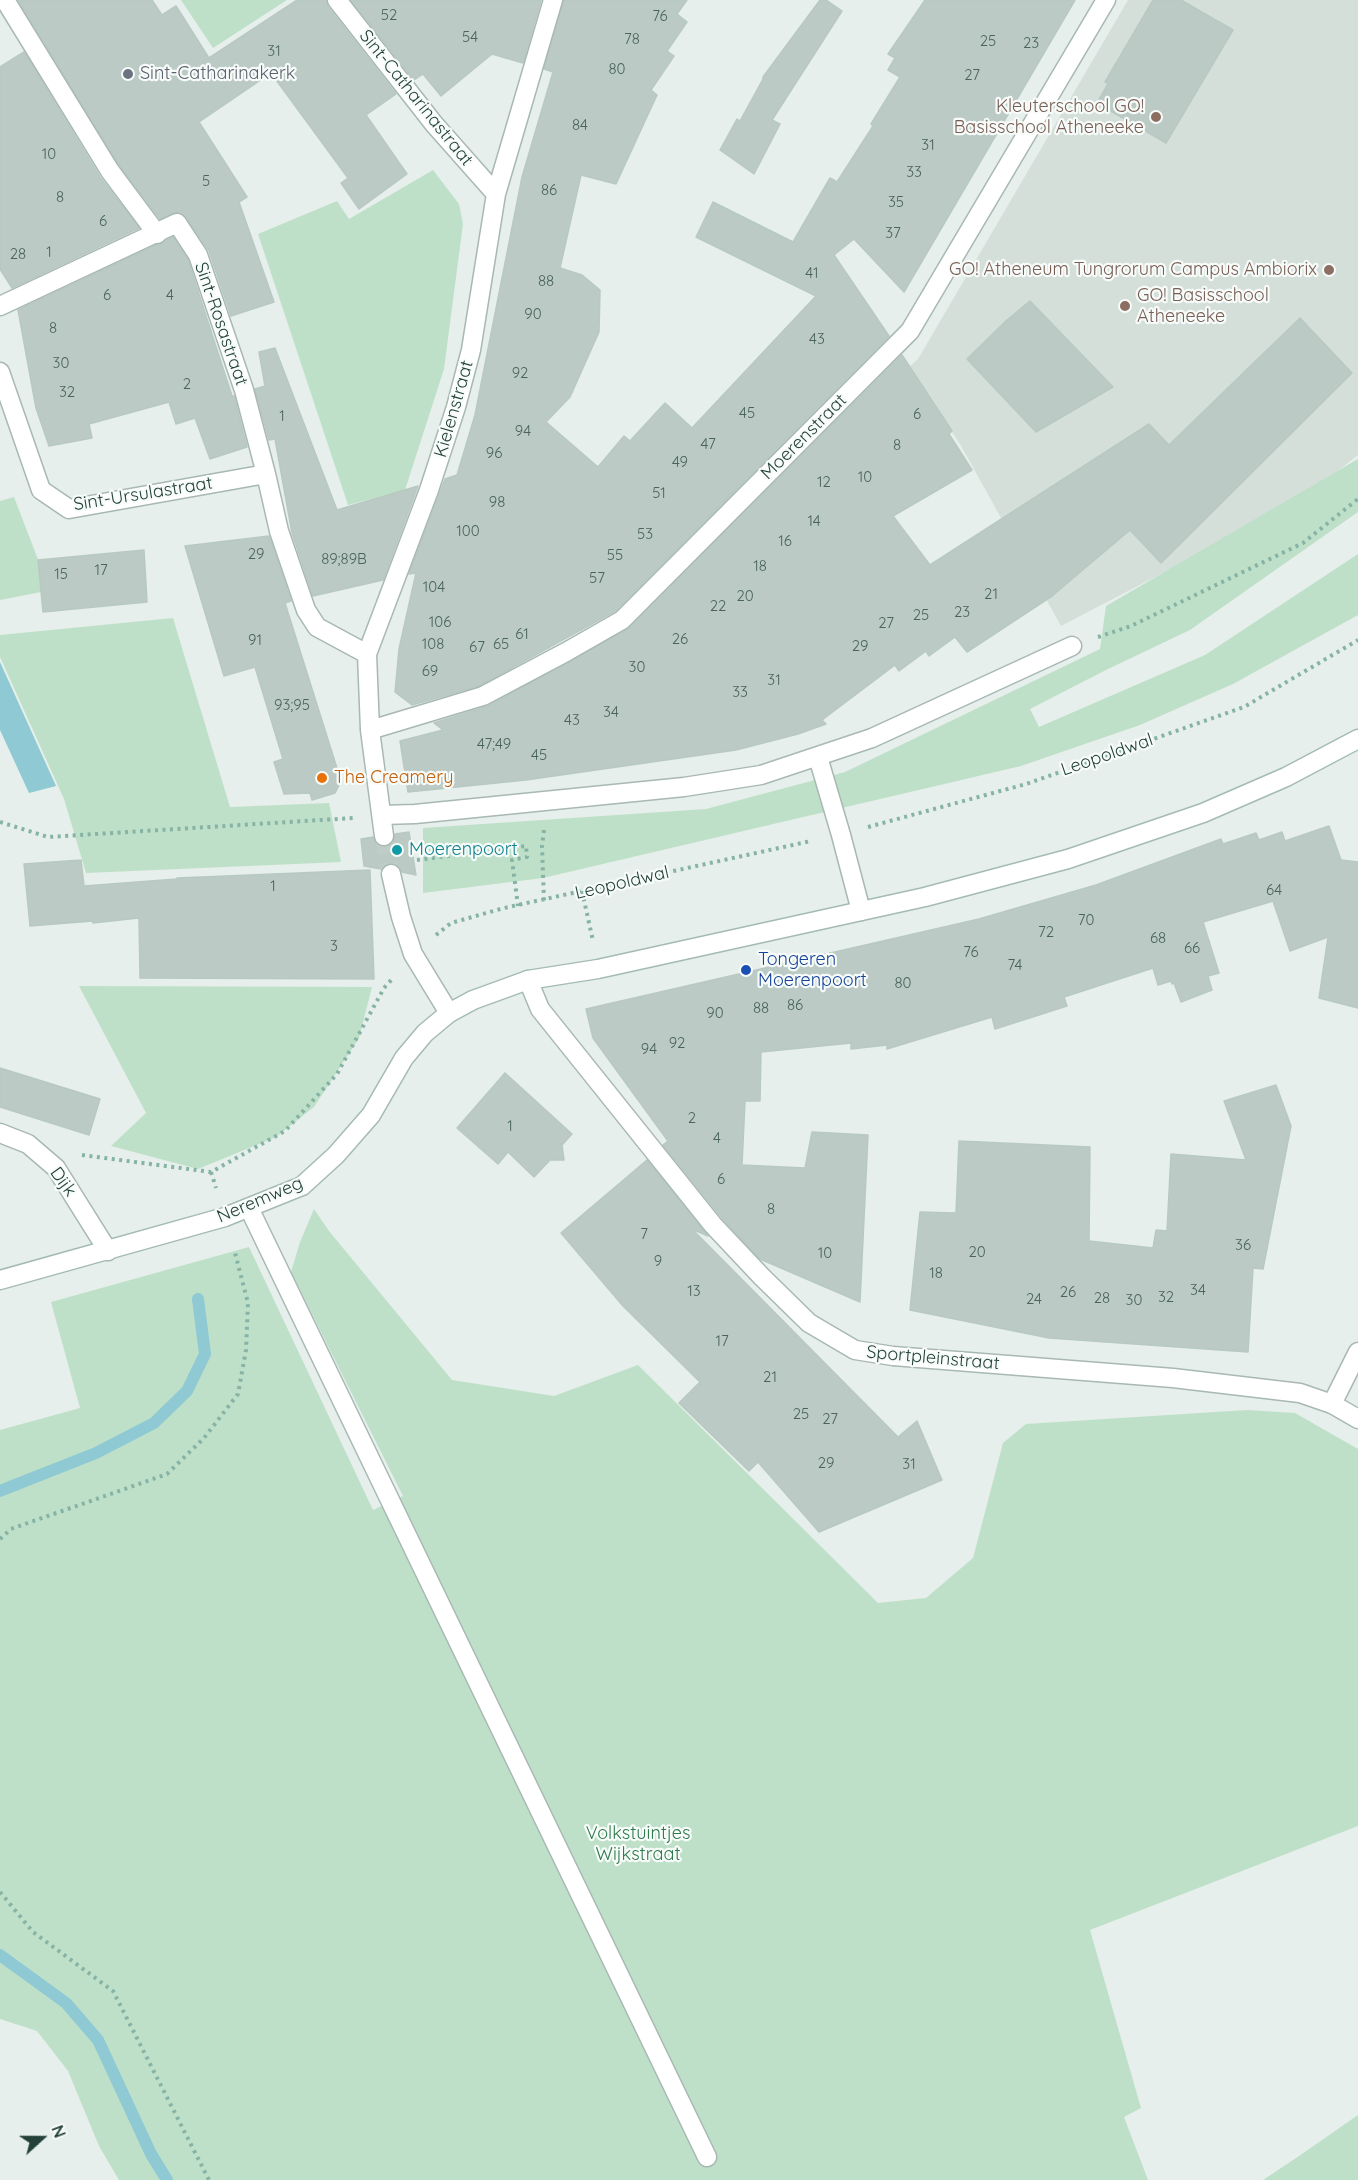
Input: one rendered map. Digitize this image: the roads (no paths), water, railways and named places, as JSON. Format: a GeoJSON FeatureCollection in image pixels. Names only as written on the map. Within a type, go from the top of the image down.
{"type":"FeatureCollection","features":[{"type":"Feature","properties":{"kind":"street"},"geometry":{"type":"LineString","coordinates":[[0,306],[157,234],[110,171],[5,0]]}},
{"type":"Feature","properties":{"kind":"street","name":"Sint-Catharinastraat"},"geometry":{"type":"LineString","coordinates":[[337,0],[434,124],[496,194]]}},
{"type":"Feature","properties":{"kind":"street","name":"Kielenstraat"},"geometry":{"type":"LineString","coordinates":[[382,814],[370,730],[367,654],[429,489],[456,407],[471,350],[496,194],[553,0]]}},
{"type":"Feature","properties":{"kind":"street","name":"Moerenstraat"},"geometry":{"type":"LineString","coordinates":[[370,730],[483,696],[622,620],[910,331],[1106,0]]}},
{"type":"Feature","properties":{"kind":"street","name":"Sint-Rosastraat"},"geometry":{"type":"LineString","coordinates":[[157,234],[177,224],[198,255],[244,390],[267,474],[279,531],[306,610],[317,627],[367,654]]}},
{"type":"Feature","properties":{"kind":"street","name":"Sint-Ursulastraat"},"geometry":{"type":"LineString","coordinates":[[0,372],[41,490],[69,509],[267,474]]}},
{"type":"Feature","properties":{"kind":"street"},"geometry":{"type":"LineString","coordinates":[[384,836],[382,814],[415,814],[684,787],[761,775],[872,738],[1072,646]]}},
{"type":"Feature","properties":{"kind":"street"},"geometry":{"type":"LineString","coordinates":[[391,874],[413,954],[449,1013],[472,1000],[528,980],[598,969],[861,911],[1068,859],[1203,813],[1286,777],[1358,739]]}},
{"type":"Feature","properties":{"kind":"street"},"geometry":{"type":"LineString","coordinates":[[818,757],[861,911]]}},
{"type":"Feature","properties":{"kind":"street","name":"Sportpleinstraat"},"geometry":{"type":"LineString","coordinates":[[528,980],[540,1009],[713,1225],[809,1323],[855,1350],[893,1356],[1173,1378],[1299,1393],[1332,1404],[1358,1419]]}},
{"type":"Feature","properties":{"kind":"street","name":"Neremweg"},"geometry":{"type":"LineString","coordinates":[[0,1280],[225,1217],[302,1185],[336,1155],[371,1115],[404,1058],[425,1033],[449,1013]]}},
{"type":"Feature","properties":{"kind":"street","name":"Dijk"},"geometry":{"type":"LineString","coordinates":[[0,1133],[28,1144],[56,1168],[108,1251]]}},
{"type":"Feature","properties":{"kind":"street"},"geometry":{"type":"LineString","coordinates":[[249,1208],[707,2157]]}},
{"type":"Feature","properties":{"kind":"street"},"geometry":{"type":"LineString","coordinates":[[1332,1404],[1358,1352]]}},
{"type":"Feature","properties":{"kind":"water"},"geometry":{"type":"Polygon","coordinates":[[[0,662],[56,786],[29,793],[0,730],[0,662]]]}},
{"type":"Feature","properties":{"kind":"waterway"},"geometry":{"type":"LineString","coordinates":[[0,1491],[96,1453],[154,1423],[187,1391],[205,1354],[198,1299]]}},
{"type":"Feature","properties":{"kind":"waterway"},"geometry":{"type":"LineString","coordinates":[[0,1955],[66,2003],[98,2040],[151,2154],[167,2180]]}},
{"type":"Feature","properties":{"kind":"tunnel"},"geometry":{"type":"LineString","coordinates":[[384,836],[391,874]]}},
{"type":"Feature","properties":{"kind":"place","name":"Sint-Catharinakerk"},"geometry":{"type":"Point","coordinates":[128,74]}},
{"type":"Feature","properties":{"kind":"place","name":"Kleuterschool GO! Basisschool Atheneeke"},"geometry":{"type":"Point","coordinates":[1156,117]}},
{"type":"Feature","properties":{"kind":"place","name":"GO! Atheneum Tungrorum Campus Ambiorix"},"geometry":{"type":"Point","coordinates":[1329,270]}},
{"type":"Feature","properties":{"kind":"place","name":"GO! Basisschool Atheneeke"},"geometry":{"type":"Point","coordinates":[1125,306]}},
{"type":"Feature","properties":{"kind":"place","name":"The Creamery"},"geometry":{"type":"Point","coordinates":[322,778]}},
{"type":"Feature","properties":{"kind":"place","name":"Moerenpoort"},"geometry":{"type":"Point","coordinates":[397,850]}},
{"type":"Feature","properties":{"kind":"place","name":"Tongeren Moerenpoort"},"geometry":{"type":"Point","coordinates":[746,970]}},
{"type":"Feature","properties":{"kind":"park label","name":"Volkstuintjes Wijkstraat"},"geometry":{"type":"Point","coordinates":[638,1844]}}]}
